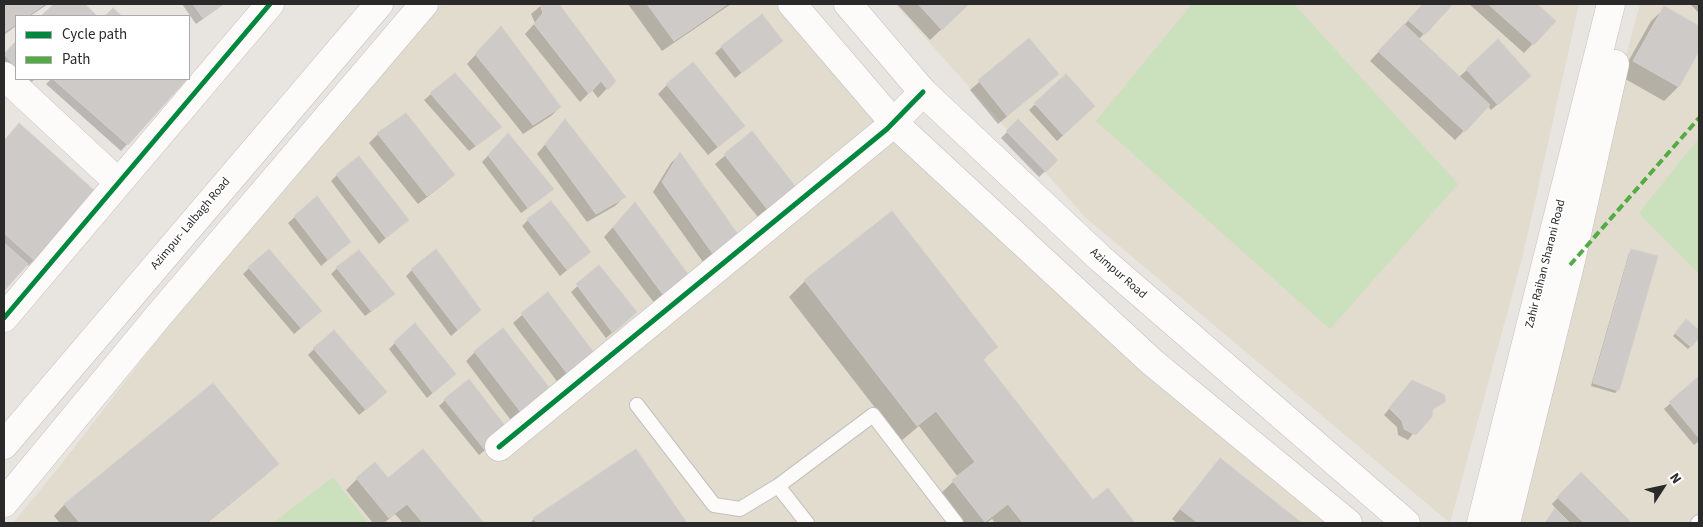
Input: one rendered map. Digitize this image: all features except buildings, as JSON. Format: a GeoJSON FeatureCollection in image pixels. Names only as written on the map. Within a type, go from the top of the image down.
{"type":"FeatureCollection","features":[{"type":"Feature","properties":{"kind":"main road"},"geometry":{"type":"LineString","coordinates":[[4,318],[270,4]]}},
{"type":"Feature","properties":{"kind":"main road","name":"Azimpur- Lalbagh Road"},"geometry":{"type":"LineString","coordinates":[[4,445],[379,4]]}},
{"type":"Feature","properties":{"kind":"main road"},"geometry":{"type":"LineString","coordinates":[[4,503],[154,321],[424,4]]}},
{"type":"Feature","properties":{"kind":"main road"},"geometry":{"type":"LineString","coordinates":[[792,4],[894,123],[1152,362],[1348,523]]}},
{"type":"Feature","properties":{"kind":"main road","name":"Azimpur Road"},"geometry":{"type":"LineString","coordinates":[[848,4],[923,92],[1100,259],[1406,523]]}},
{"type":"Feature","properties":{"kind":"main road","name":"Zahir Raihan Sharani Road"},"geometry":{"type":"LineString","coordinates":[[1481,523],[1611,4]]}},
{"type":"Feature","properties":{"kind":"main road"},"geometry":{"type":"LineString","coordinates":[[1506,523],[1570,265],[1629,4]]}},
{"type":"Feature","properties":{"kind":"main road"},"geometry":{"type":"LineString","coordinates":[[4,76],[118,182]]}},
{"type":"Feature","properties":{"kind":"main road"},"geometry":{"type":"LineString","coordinates":[[499,447],[894,123],[923,92]]}},
{"type":"Feature","properties":{"kind":"lane"},"geometry":{"type":"LineString","coordinates":[[637,405],[714,505],[740,509],[778,486],[873,415],[956,523]]}},
{"type":"Feature","properties":{"kind":"lane"},"geometry":{"type":"LineString","coordinates":[[778,486],[807,523]]}},
{"type":"Feature","properties":{"kind":"shaded area"},"geometry":{"type":"Polygon","coordinates":[[[442,4],[802,4],[886,99],[1150,365],[1326,523],[13,523],[63,462],[181,309],[442,4]]]}},
{"type":"Feature","properties":{"kind":"shaded area"},"geometry":{"type":"Polygon","coordinates":[[[895,4],[1579,4],[1523,255],[1450,523],[1086,218],[895,4]]]}},
{"type":"Feature","properties":{"kind":"shaded area"},"geometry":{"type":"Polygon","coordinates":[[[1640,4],[1699,4],[1699,523],[1499,523],[1640,4]]]}},
{"type":"Feature","properties":{"kind":"green space"},"geometry":{"type":"Polygon","coordinates":[[[1192,4],[1294,4],[1458,184],[1330,329],[1096,121],[1192,4]]]}},
{"type":"Feature","properties":{"kind":"green space"},"geometry":{"type":"Polygon","coordinates":[[[1699,138],[1699,274],[1639,213],[1699,138]]]}},
{"type":"Feature","properties":{"kind":"green space"},"geometry":{"type":"Polygon","coordinates":[[[333,477],[368,523],[273,523],[333,477]]]}},
{"type":"Feature","properties":{"kind":"marked path"},"geometry":{"type":"LineString","coordinates":[[1570,265],[1699,118]]}},
{"type":"Feature","properties":{"kind":"cycle path"},"geometry":{"type":"LineString","coordinates":[[4,318],[270,4]]}},
{"type":"Feature","properties":{"kind":"cycle path"},"geometry":{"type":"LineString","coordinates":[[499,447],[887,129],[923,92]]}}]}
